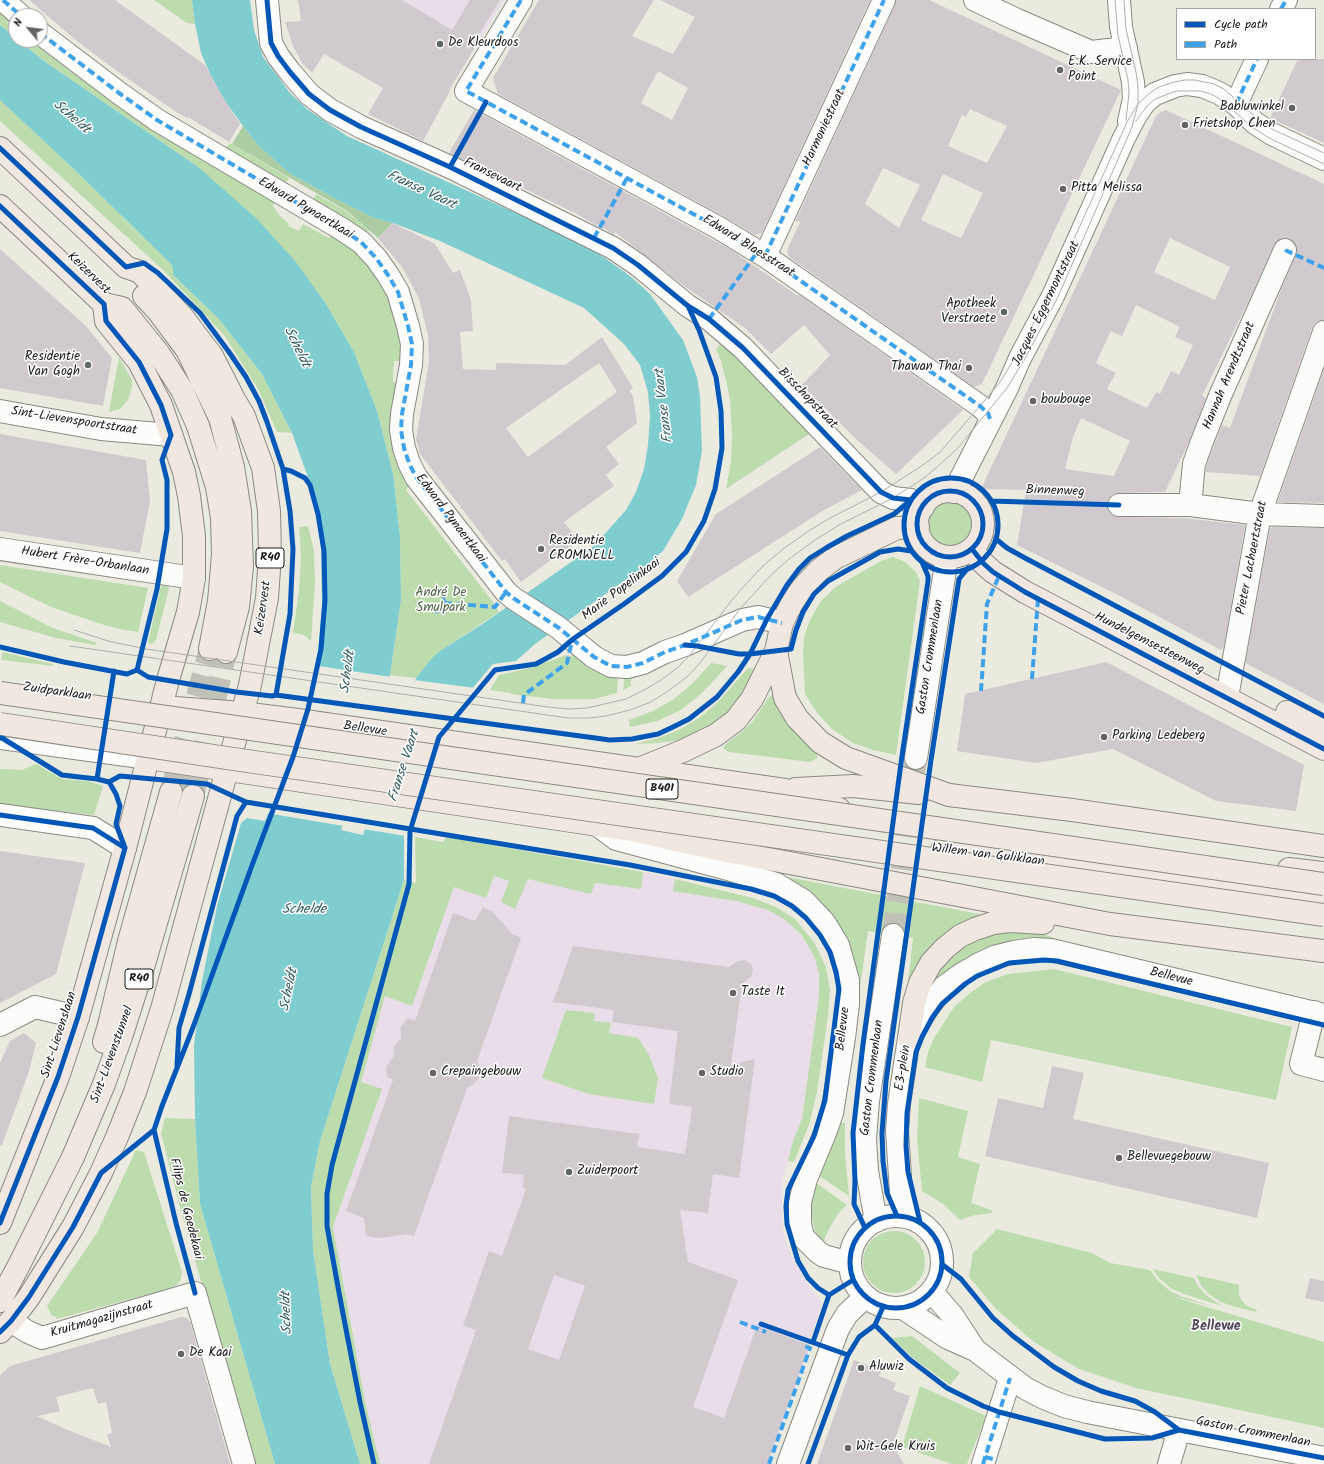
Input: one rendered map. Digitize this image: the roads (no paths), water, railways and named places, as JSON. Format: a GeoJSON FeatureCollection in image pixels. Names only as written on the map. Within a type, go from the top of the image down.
{"type":"FeatureCollection","features":[{"type":"Feature","properties":{"kind":"main road","name":"Keizervest"},"geometry":{"type":"LineString","coordinates":[[0,148],[126,267],[140,272],[185,320],[212,356],[244,416],[262,468],[269,511],[270,556],[267,598],[260,639],[242,713]]}},
{"type":"Feature","properties":{"kind":"main road","name":"Keizervest"},"geometry":{"type":"LineString","coordinates":[[0,206],[104,304],[106,321],[139,362],[161,405],[184,472],[189,496],[194,536],[194,578],[188,612],[162,707]]}},
{"type":"Feature","properties":{"kind":"main road","name":"R40"},"geometry":{"type":"LineString","coordinates":[[104,304],[122,308],[159,354],[182,390],[198,426],[217,487],[222,518],[224,555],[220,594],[218,651],[238,607],[242,567],[240,511],[233,467],[220,418],[188,350],[158,311],[132,283],[126,267]]}},
{"type":"Feature","properties":{"kind":"main road"},"geometry":{"type":"LineString","coordinates":[[944,492],[954,492],[964,494],[973,500],[981,513],[983,521],[981,536],[972,549],[960,555],[947,557],[933,552],[922,541],[920,517],[930,499],[934,496],[944,492]]}},
{"type":"Feature","properties":{"kind":"main road"},"geometry":{"type":"LineString","coordinates":[[639,768],[684,751],[716,735],[736,720],[752,699],[776,651],[782,623],[792,603],[803,587],[818,571],[835,558],[920,517]]}},
{"type":"Feature","properties":{"kind":"main road","name":"Hundelgemsesteenweg"},"geometry":{"type":"LineString","coordinates":[[972,549],[983,563],[993,572],[1025,592],[1324,749]]}},
{"type":"Feature","properties":{"kind":"main road"},"geometry":{"type":"LineString","coordinates":[[776,651],[785,698],[797,718],[820,742],[846,758],[950,795]]}},
{"type":"Feature","properties":{"kind":"main road","name":"B401"},"geometry":{"type":"LineString","coordinates":[[0,693],[1324,884]]}},
{"type":"Feature","properties":{"kind":"main road","name":"Bellevue"},"geometry":{"type":"LineString","coordinates":[[162,707],[274,717],[639,768]]}},
{"type":"Feature","properties":{"kind":"main road","name":"Sint-Lievenslaan"},"geometry":{"type":"LineString","coordinates":[[0,1223],[55,1084],[78,1017],[162,707]]}},
{"type":"Feature","properties":{"kind":"main road","name":"Hundelgemsesteenweg"},"geometry":{"type":"LineString","coordinates":[[1254,711],[1286,711],[1324,731]]}},
{"type":"Feature","properties":{"kind":"main road","name":"R40"},"geometry":{"type":"LineString","coordinates":[[5,1326],[29,1297],[73,1227],[101,1173],[125,1118],[162,1009],[242,713]]}},
{"type":"Feature","properties":{"kind":"main road","name":"B401"},"geometry":{"type":"LineString","coordinates":[[0,724],[247,761],[1324,915]]}},
{"type":"Feature","properties":{"kind":"main road","name":"Bellevue"},"geometry":{"type":"LineString","coordinates":[[148,758],[632,830],[716,849],[1110,924]]}},
{"type":"Feature","properties":{"kind":"main road","name":"Willem van Guliklaan"},"geometry":{"type":"LineString","coordinates":[[639,768],[785,790],[852,813],[1209,860],[1324,873]]}},
{"type":"Feature","properties":{"kind":"main road"},"geometry":{"type":"LineString","coordinates":[[785,790],[852,786],[950,795],[1072,810],[1324,846]]}},
{"type":"Feature","properties":{"kind":"main road","name":"Sint-Lievenstunnel"},"geometry":{"type":"LineString","coordinates":[[0,1301],[20,1263],[66,1155],[90,1084],[109,1025],[129,941],[171,792]]}},
{"type":"Feature","properties":{"kind":"main road","name":"Sint-Lievenstunnel"},"geometry":{"type":"LineString","coordinates":[[0,1270],[66,1155],[104,1084],[122,1034],[144,964],[193,796]]}},
{"type":"Feature","properties":{"kind":"main road","name":"Willem van Guliklaan"},"geometry":{"type":"LineString","coordinates":[[632,830],[660,815],[1324,897]]}},
{"type":"Feature","properties":{"kind":"main road"},"geometry":{"type":"LineString","coordinates":[[909,1038],[914,1004],[920,982],[931,963],[945,948],[960,936],[993,923],[1010,921],[1033,923],[1110,924],[1324,951]]}},
{"type":"Feature","properties":{"kind":"street"},"geometry":{"type":"LineString","coordinates":[[3,0],[12,8]]}},
{"type":"Feature","properties":{"kind":"street","name":"Fransevaart"},"geometry":{"type":"LineString","coordinates":[[267,0],[271,43],[278,56],[309,94],[330,110],[360,127],[450,167],[613,248],[638,265],[688,306]]}},
{"type":"Feature","properties":{"kind":"street","name":"Edward Blaesstraat"},"geometry":{"type":"LineString","coordinates":[[522,0],[466,91],[719,228],[766,256],[980,406],[988,413],[990,419]]}},
{"type":"Feature","properties":{"kind":"street","name":"Harmoniestraat"},"geometry":{"type":"LineString","coordinates":[[766,256],[884,0]]}},
{"type":"Feature","properties":{"kind":"street"},"geometry":{"type":"LineString","coordinates":[[975,0],[1091,52],[1126,48]]}},
{"type":"Feature","properties":{"kind":"street"},"geometry":{"type":"LineString","coordinates":[[1119,0],[1121,27],[1133,82],[1134,99],[1124,138]]}},
{"type":"Feature","properties":{"kind":"street","name":"Edward Pynaertkaai"},"geometry":{"type":"LineString","coordinates":[[48,39],[157,120],[340,228],[361,242],[376,258],[398,292],[412,344],[411,364],[400,430],[409,464],[416,477],[506,591],[559,628],[594,657],[611,666],[627,667],[643,663],[742,620],[758,617],[782,623]]}},
{"type":"Feature","properties":{"kind":"street"},"geometry":{"type":"LineString","coordinates":[[1236,104],[1257,60]]}},
{"type":"Feature","properties":{"kind":"street","name":"Jacques Eggermontstraat"},"geometry":{"type":"LineString","coordinates":[[954,492],[1007,388],[1020,358],[1053,296],[1124,138],[1136,115],[1145,102],[1155,94],[1175,86],[1187,84],[1202,86],[1219,93],[1236,104],[1255,123],[1272,134],[1324,159]]}},
{"type":"Feature","properties":{"kind":"street","name":"Hannah Arendtstraat"},"geometry":{"type":"LineString","coordinates":[[1190,505],[1194,464],[1201,444],[1220,396],[1285,250]]}},
{"type":"Feature","properties":{"kind":"street","name":"Bisschopstraat"},"geometry":{"type":"LineString","coordinates":[[688,306],[709,319],[743,348],[881,492],[893,498],[911,500],[920,517]]}},
{"type":"Feature","properties":{"kind":"street","name":"Pieter Lachaertstraat"},"geometry":{"type":"LineString","coordinates":[[1227,697],[1260,514],[1324,332]]}},
{"type":"Feature","properties":{"kind":"street","name":"Sint-Lievenspoortstraat"},"geometry":{"type":"LineString","coordinates":[[0,410],[101,429],[171,435]]}},
{"type":"Feature","properties":{"kind":"street"},"geometry":{"type":"LineString","coordinates":[[1119,505],[1190,505],[1260,514],[1324,516]]}},
{"type":"Feature","properties":{"kind":"street","name":"Hubert Frère-Orbanlaan"},"geometry":{"type":"LineString","coordinates":[[0,549],[194,578]]}},
{"type":"Feature","properties":{"kind":"street","name":"Gaston Crommenlaan"},"geometry":{"type":"LineString","coordinates":[[916,758],[947,557]]}},
{"type":"Feature","properties":{"kind":"street","name":"Zuidparklaan"},"geometry":{"type":"LineString","coordinates":[[0,686],[162,707]]}},
{"type":"Feature","properties":{"kind":"street"},"geometry":{"type":"LineString","coordinates":[[0,738],[148,758]]}},
{"type":"Feature","properties":{"kind":"street"},"geometry":{"type":"LineString","coordinates":[[0,815],[93,828],[125,848]]}},
{"type":"Feature","properties":{"kind":"street","name":"Bellevue"},"geometry":{"type":"LineString","coordinates":[[596,824],[616,839],[731,870],[776,884],[804,901],[824,922],[838,945],[848,980],[848,1004],[844,1038],[832,1113],[826,1133],[806,1179],[800,1202],[800,1224],[803,1237],[818,1252],[824,1256],[850,1263]]}},
{"type":"Feature","properties":{"kind":"street","name":"Gaston Crommenlaan"},"geometry":{"type":"LineString","coordinates":[[876,1221],[867,1171],[865,1140],[868,1101],[893,935]]}},
{"type":"Feature","properties":{"kind":"street","name":"Bellevue"},"geometry":{"type":"LineString","coordinates":[[909,1038],[929,1006],[944,988],[962,974],[994,957],[1034,949],[1066,953],[1319,1013]]}},
{"type":"Feature","properties":{"kind":"street"},"geometry":{"type":"LineString","coordinates":[[0,1025],[34,1007],[78,1017]]}},
{"type":"Feature","properties":{"kind":"street"},"geometry":{"type":"LineString","coordinates":[[1319,1013],[1301,1064],[1324,1070]]}},
{"type":"Feature","properties":{"kind":"street","name":"E3-plein"},"geometry":{"type":"LineString","coordinates":[[908,1217],[901,1192],[897,1131],[899,1104],[909,1038]]}},
{"type":"Feature","properties":{"kind":"street","name":"Gaston Crommenlaan"},"geometry":{"type":"LineString","coordinates":[[886,1217],[908,1217],[920,1222],[930,1230],[938,1241],[943,1265],[940,1279],[932,1292],[924,1300],[914,1305],[893,1309],[873,1303],[858,1289],[853,1280],[850,1263],[852,1250],[857,1238],[865,1228],[876,1221],[886,1217]]}},
{"type":"Feature","properties":{"kind":"street","name":"Gaston Crommenlaan"},"geometry":{"type":"LineString","coordinates":[[932,1292],[952,1315],[976,1350],[1010,1378],[1042,1397],[1064,1406],[1087,1412],[1179,1430],[1286,1457],[1324,1458]]}},
{"type":"Feature","properties":{"kind":"street","name":"Kruitmagazijnstraat"},"geometry":{"type":"LineString","coordinates":[[5,1326],[28,1332],[42,1338],[195,1293],[244,1464]]}},
{"type":"Feature","properties":{"kind":"street"},"geometry":{"type":"LineString","coordinates":[[788,1464],[838,1329],[847,1314],[865,1297]]}},
{"type":"Feature","properties":{"kind":"street","name":"Gaston Crommenlaan"},"geometry":{"type":"LineString","coordinates":[[903,1308],[948,1338],[976,1350]]}},
{"type":"Feature","properties":{"kind":"street"},"geometry":{"type":"LineString","coordinates":[[988,1460],[1010,1378]]}},
{"type":"Feature","properties":{"kind":"street"},"geometry":{"type":"LineString","coordinates":[[1169,1464],[1179,1430]]}},
{"type":"Feature","properties":{"kind":"water","name":"Schelde"},"geometry":{"type":"Polygon","coordinates":[[[192,0],[250,0],[254,30],[263,57],[290,93],[307,109],[347,136],[573,239],[592,249],[630,276],[650,294],[683,340],[697,377],[700,397],[702,451],[696,485],[682,519],[663,551],[649,563],[535,644],[516,661],[493,664],[432,736],[404,831],[404,880],[320,1141],[311,1187],[313,1250],[330,1364],[360,1464],[275,1464],[200,1204],[195,1119],[194,1045],[202,981],[217,906],[241,823],[247,818],[265,821],[290,756],[305,708],[318,652],[322,606],[321,547],[317,515],[309,480],[292,433],[262,374],[218,318],[173,275],[173,268],[171,264],[79,174],[0,100],[0,25],[8,32],[8,48],[28,48],[44,61],[198,167],[256,218],[296,262],[326,304],[354,352],[377,411],[393,474],[400,536],[401,600],[390,675],[341,830],[363,835],[411,702],[416,678],[432,658],[440,651],[484,623],[594,546],[626,510],[636,492],[644,469],[648,445],[650,416],[648,392],[640,365],[624,344],[584,308],[440,241],[393,223],[374,218],[289,173],[258,145],[225,101],[211,76],[201,53],[192,0]]]}},
{"type":"Feature","properties":{"kind":"tunnel"},"geometry":{"type":"LineString","coordinates":[[171,792],[210,649]]}},
{"type":"Feature","properties":{"kind":"tunnel"},"geometry":{"type":"LineString","coordinates":[[193,796],[226,652]]}},
{"type":"Feature","properties":{"kind":"tunnel"},"geometry":{"type":"LineString","coordinates":[[893,935],[916,758]]}},
{"type":"Feature","properties":{"kind":"tram line"},"geometry":{"type":"LineString","coordinates":[[1115,0],[1118,35],[1128,80],[1129,93],[1126,120]]}},
{"type":"Feature","properties":{"kind":"tram line"},"geometry":{"type":"LineString","coordinates":[[70,646],[568,718],[606,716],[630,710],[651,702],[687,677],[700,663],[740,609],[771,575],[789,559],[839,525],[893,498],[924,478],[957,449],[1007,388],[1057,299],[1132,127],[1138,104],[1138,87],[1126,29],[1124,0]]}},
{"type":"Feature","properties":{"kind":"tram line"},"geometry":{"type":"LineString","coordinates":[[74,630],[108,641],[146,649],[548,707],[569,709],[587,708],[626,699],[661,680],[677,668],[690,655],[745,585],[763,566],[783,549],[810,530],[881,492],[920,467],[939,453],[980,406],[1000,382],[1016,356],[1049,294],[1128,120],[1138,104],[1151,92],[1159,87],[1185,80],[1195,80],[1214,84],[1224,89],[1258,119],[1274,130],[1324,153]]}},
{"type":"Feature","properties":{"kind":"tram line"},"geometry":{"type":"LineString","coordinates":[[1136,121],[1147,106],[1155,99],[1176,91],[1200,91],[1211,94],[1220,99],[1252,127],[1269,138],[1324,164]]}},
{"type":"Feature","properties":{"kind":"place","name":"De Kleurdoos"},"geometry":{"type":"Point","coordinates":[440,44]}},
{"type":"Feature","properties":{"kind":"place","name":"E.K. Service Point"},"geometry":{"type":"Point","coordinates":[1060,70]}},
{"type":"Feature","properties":{"kind":"place","name":"Babluwinkel"},"geometry":{"type":"Point","coordinates":[1292,108]}},
{"type":"Feature","properties":{"kind":"place","name":"Frietshop Chen"},"geometry":{"type":"Point","coordinates":[1185,125]}},
{"type":"Feature","properties":{"kind":"place","name":"Pitta Melissa"},"geometry":{"type":"Point","coordinates":[1063,189]}},
{"type":"Feature","properties":{"kind":"place","name":"Apotheek Verstraete"},"geometry":{"type":"Point","coordinates":[1004,312]}},
{"type":"Feature","properties":{"kind":"place","name":"Residentie Van Gogh"},"geometry":{"type":"Point","coordinates":[88,365]}},
{"type":"Feature","properties":{"kind":"place","name":"Thawan Thai"},"geometry":{"type":"Point","coordinates":[969,368]}},
{"type":"Feature","properties":{"kind":"place","name":"boubouge"},"geometry":{"type":"Point","coordinates":[1033,401]}},
{"type":"Feature","properties":{"kind":"place","name":"Residentie CROMWELL"},"geometry":{"type":"Point","coordinates":[541,549]}},
{"type":"Feature","properties":{"kind":"place","name":"Parking Ledeberg"},"geometry":{"type":"Point","coordinates":[1104,737]}},
{"type":"Feature","properties":{"kind":"place","name":"Taste It"},"geometry":{"type":"Point","coordinates":[733,993]}},
{"type":"Feature","properties":{"kind":"place","name":"Crepaingebouw"},"geometry":{"type":"Point","coordinates":[433,1073]}},
{"type":"Feature","properties":{"kind":"place","name":"Studio"},"geometry":{"type":"Point","coordinates":[702,1073]}},
{"type":"Feature","properties":{"kind":"place","name":"Bellevuegebouw"},"geometry":{"type":"Point","coordinates":[1119,1158]}},
{"type":"Feature","properties":{"kind":"place","name":"Zuiderpoort"},"geometry":{"type":"Point","coordinates":[569,1172]}},
{"type":"Feature","properties":{"kind":"place","name":"De Kaai"},"geometry":{"type":"Point","coordinates":[181,1354]}},
{"type":"Feature","properties":{"kind":"place","name":"Aluwiz"},"geometry":{"type":"Point","coordinates":[861,1368]}},
{"type":"Feature","properties":{"kind":"place","name":"Wit-Gele Kruis"},"geometry":{"type":"Point","coordinates":[848,1448]}},
{"type":"Feature","properties":{"kind":"district","name":"Bellevue"},"geometry":{"type":"Point","coordinates":[1216,1328]}},
{"type":"Feature","properties":{"kind":"water label","name":"Scheldt"},"geometry":{"type":"Point","coordinates":[71,118]}},
{"type":"Feature","properties":{"kind":"water label","name":"Franse Vaart"},"geometry":{"type":"Point","coordinates":[421,191]}},
{"type":"Feature","properties":{"kind":"water label","name":"Scheldt"},"geometry":{"type":"Point","coordinates":[296,348]}},
{"type":"Feature","properties":{"kind":"water label","name":"Franse Vaart"},"geometry":{"type":"Point","coordinates":[665,406]}},
{"type":"Feature","properties":{"kind":"water label","name":"Scheldt"},"geometry":{"type":"Point","coordinates":[349,672]}},
{"type":"Feature","properties":{"kind":"water label","name":"Franse Vaart"},"geometry":{"type":"Point","coordinates":[405,766]}},
{"type":"Feature","properties":{"kind":"water label","name":"Scheldt"},"geometry":{"type":"Point","coordinates":[290,990]}},
{"type":"Feature","properties":{"kind":"water label","name":"Scheldt"},"geometry":{"type":"Point","coordinates":[288,1313]}},
{"type":"Feature","properties":{"kind":"park label","name":"André De Smulpark"},"geometry":{"type":"Point","coordinates":[441,602]}}]}
